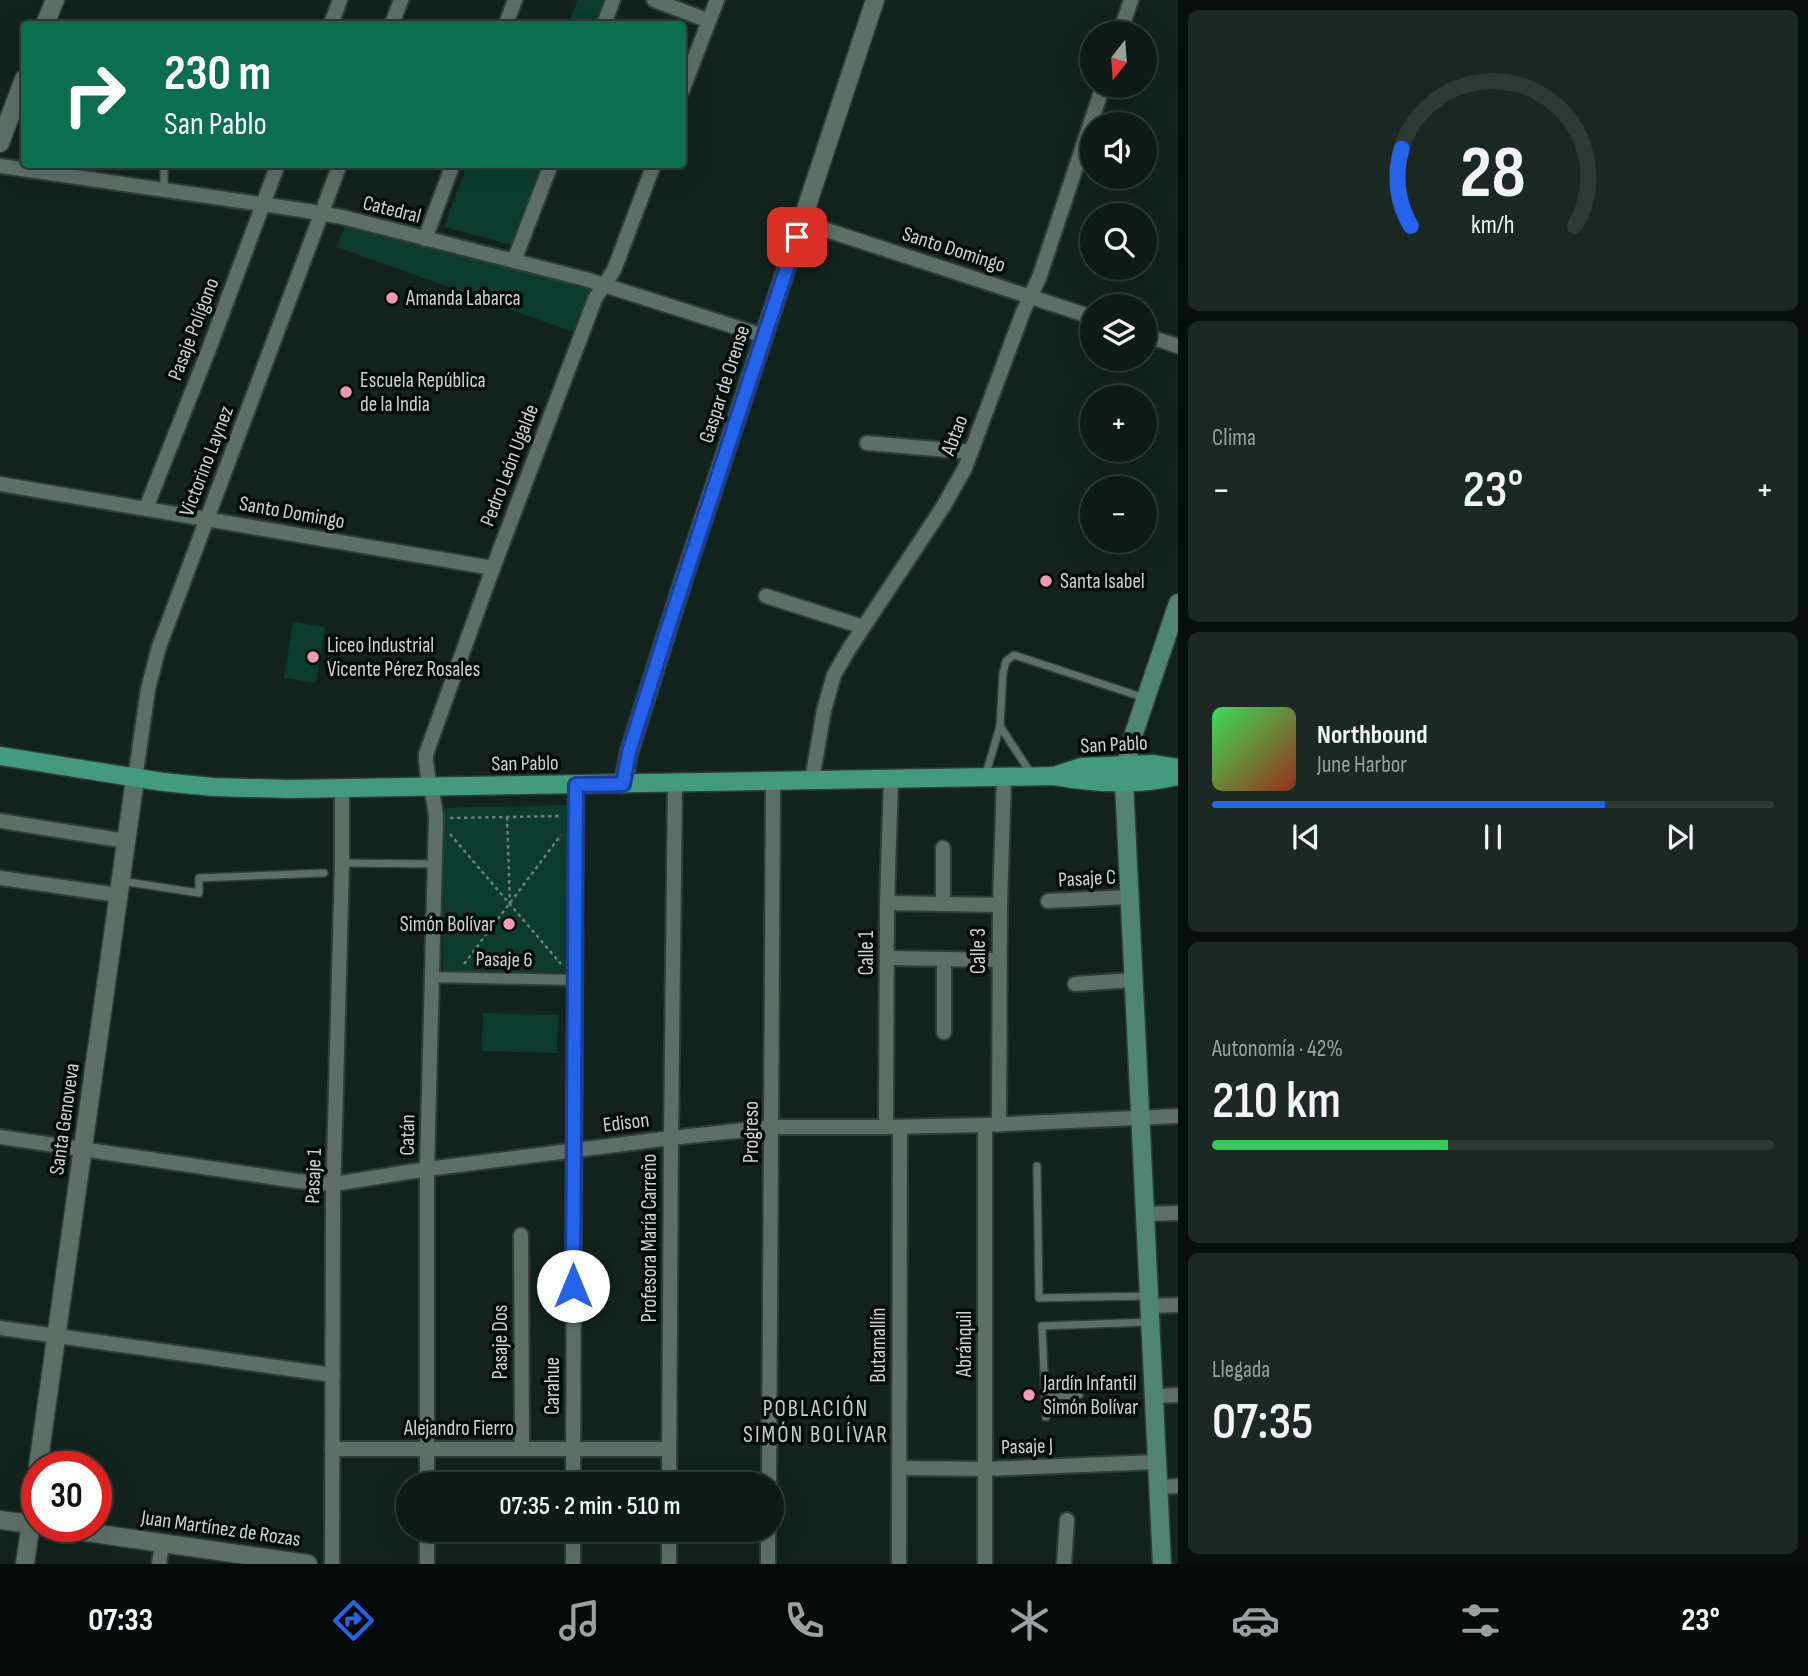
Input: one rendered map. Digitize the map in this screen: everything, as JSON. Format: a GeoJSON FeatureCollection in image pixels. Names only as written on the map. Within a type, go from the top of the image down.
{"type":"FeatureCollection","features":[{"type":"Feature","properties":{"kind":"main road"},"geometry":{"type":"LineString","coordinates":[[1162,1564],[1125,774],[1130,745],[1178,603]]}},
{"type":"Feature","properties":{"kind":"main road","name":"San Pablo"},"geometry":{"type":"LineString","coordinates":[[0,756],[135,779],[223,788],[430,788],[1053,776],[1101,782],[1153,764],[1178,768]]}},
{"type":"Feature","properties":{"kind":"main road","name":"San Pablo"},"geometry":{"type":"LineString","coordinates":[[1125,774],[1150,782],[1178,776]]}},
{"type":"Feature","properties":{"kind":"street"},"geometry":{"type":"LineString","coordinates":[[46,21],[55,0]]}},
{"type":"Feature","properties":{"kind":"street"},"geometry":{"type":"LineString","coordinates":[[332,21],[340,0]]}},
{"type":"Feature","properties":{"kind":"street"},"geometry":{"type":"LineString","coordinates":[[393,21],[401,0]]}},
{"type":"Feature","properties":{"kind":"street"},"geometry":{"type":"LineString","coordinates":[[507,21],[515,0]]}},
{"type":"Feature","properties":{"kind":"street"},"geometry":{"type":"LineString","coordinates":[[605,21],[613,0]]}},
{"type":"Feature","properties":{"kind":"street"},"geometry":{"type":"LineString","coordinates":[[654,0],[709,21]]}},
{"type":"Feature","properties":{"kind":"street"},"geometry":{"type":"LineString","coordinates":[[686,81],[717,0]]}},
{"type":"Feature","properties":{"kind":"street","name":"Gaspar de Orense"},"geometry":{"type":"LineString","coordinates":[[623,784],[629,752],[655,668],[875,0]]}},
{"type":"Feature","properties":{"kind":"street"},"geometry":{"type":"LineString","coordinates":[[1124,21],[1131,0]]}},
{"type":"Feature","properties":{"kind":"street"},"geometry":{"type":"LineString","coordinates":[[0,143],[21,87]]}},
{"type":"Feature","properties":{"kind":"street","name":"Abtao"},"geometry":{"type":"LineString","coordinates":[[811,780],[824,710],[834,675],[863,626],[956,486],[971,452],[1039,278],[1099,98]]}},
{"type":"Feature","properties":{"kind":"street","name":"Catedral"},"geometry":{"type":"LineString","coordinates":[[0,166],[322,214],[604,285],[764,336]]}},
{"type":"Feature","properties":{"kind":"street","name":"Pasaje Polígono"},"geometry":{"type":"LineString","coordinates":[[146,509],[277,168]]}},
{"type":"Feature","properties":{"kind":"street","name":"Victorino Laynez"},"geometry":{"type":"LineString","coordinates":[[135,779],[148,689],[168,620],[339,168]]}},
{"type":"Feature","properties":{"kind":"street"},"geometry":{"type":"LineString","coordinates":[[425,239],[452,168]]}},
{"type":"Feature","properties":{"kind":"street"},"geometry":{"type":"LineString","coordinates":[[514,261],[549,168]]}},
{"type":"Feature","properties":{"kind":"street","name":"Pedro León Ugalde"},"geometry":{"type":"LineString","coordinates":[[430,788],[426,754],[595,299],[614,270],[652,168]]}},
{"type":"Feature","properties":{"kind":"street","name":"Santo Domingo"},"geometry":{"type":"LineString","coordinates":[[802,222],[1080,313]]}},
{"type":"Feature","properties":{"kind":"street"},"geometry":{"type":"LineString","coordinates":[[1157,339],[1178,346]]}},
{"type":"Feature","properties":{"kind":"street"},"geometry":{"type":"LineString","coordinates":[[867,443],[971,452]]}},
{"type":"Feature","properties":{"kind":"street","name":"Santo Domingo"},"geometry":{"type":"LineString","coordinates":[[0,484],[494,568]]}},
{"type":"Feature","properties":{"kind":"street"},"geometry":{"type":"LineString","coordinates":[[766,596],[863,626]]}},
{"type":"Feature","properties":{"kind":"street","name":"Calle 3"},"geometry":{"type":"LineString","coordinates":[[992,1124],[1003,777]]}},
{"type":"Feature","properties":{"kind":"street","name":"Santa Genoveva"},"geometry":{"type":"LineString","coordinates":[[40,1451],[135,779]]}},
{"type":"Feature","properties":{"kind":"street","name":"Calle 1"},"geometry":{"type":"LineString","coordinates":[[891,779],[887,958],[893,1127]]}},
{"type":"Feature","properties":{"kind":"street","name":"Progreso"},"geometry":{"type":"LineString","coordinates":[[769,1472],[772,781]]}},
{"type":"Feature","properties":{"kind":"street","name":"Profesora María Carreño"},"geometry":{"type":"LineString","coordinates":[[669,1472],[675,783]]}},
{"type":"Feature","properties":{"kind":"street","name":"Carahue"},"geometry":{"type":"LineString","coordinates":[[573,1472],[576,785]]}},
{"type":"Feature","properties":{"kind":"street","name":"Catán"},"geometry":{"type":"LineString","coordinates":[[427,1472],[427,1169],[436,818],[436,805],[430,788]]}},
{"type":"Feature","properties":{"kind":"street","name":"Pasaje 1"},"geometry":{"type":"LineString","coordinates":[[332,1564],[334,1184],[342,789]]}},
{"type":"Feature","properties":{"kind":"street"},"geometry":{"type":"LineString","coordinates":[[0,821],[126,841]]}},
{"type":"Feature","properties":{"kind":"street"},"geometry":{"type":"LineString","coordinates":[[943,848],[943,904]]}},
{"type":"Feature","properties":{"kind":"street"},"geometry":{"type":"LineString","coordinates":[[0,878],[119,888]]}},
{"type":"Feature","properties":{"kind":"street","name":"Pasaje C"},"geometry":{"type":"LineString","coordinates":[[1048,901],[1129,897]]}},
{"type":"Feature","properties":{"kind":"street"},"geometry":{"type":"LineString","coordinates":[[887,903],[1000,905]]}},
{"type":"Feature","properties":{"kind":"street"},"geometry":{"type":"LineString","coordinates":[[887,958],[999,960]]}},
{"type":"Feature","properties":{"kind":"street"},"geometry":{"type":"LineString","coordinates":[[944,959],[944,1032]]}},
{"type":"Feature","properties":{"kind":"street","name":"Pasaje 6"},"geometry":{"type":"LineString","coordinates":[[431,977],[575,980]]}},
{"type":"Feature","properties":{"kind":"street"},"geometry":{"type":"LineString","coordinates":[[1075,984],[1133,980]]}},
{"type":"Feature","properties":{"kind":"street","name":"Edison"},"geometry":{"type":"LineString","coordinates":[[0,1137],[297,1181],[334,1184],[427,1169],[772,1127],[893,1127],[1178,1116]]}},
{"type":"Feature","properties":{"kind":"street","name":"Abránquil"},"geometry":{"type":"LineString","coordinates":[[985,1564],[992,1124]]}},
{"type":"Feature","properties":{"kind":"street","name":"Butamallín"},"geometry":{"type":"LineString","coordinates":[[893,1127],[899,1564]]}},
{"type":"Feature","properties":{"kind":"street"},"geometry":{"type":"LineString","coordinates":[[1145,1214],[1178,1213]]}},
{"type":"Feature","properties":{"kind":"street","name":"Pasaje Dos"},"geometry":{"type":"LineString","coordinates":[[521,1235],[522,1449]]}},
{"type":"Feature","properties":{"kind":"street"},"geometry":{"type":"LineString","coordinates":[[1150,1308],[1178,1304]]}},
{"type":"Feature","properties":{"kind":"street"},"geometry":{"type":"LineString","coordinates":[[0,1328],[332,1375]]}},
{"type":"Feature","properties":{"kind":"street"},"geometry":{"type":"LineString","coordinates":[[1154,1396],[1178,1395]]}},
{"type":"Feature","properties":{"kind":"street","name":"Alejandro Fierro"},"geometry":{"type":"LineString","coordinates":[[332,1449],[669,1450]]}},
{"type":"Feature","properties":{"kind":"street","name":"Pasaje J"},"geometry":{"type":"LineString","coordinates":[[899,1468],[985,1469],[1157,1462]]}},
{"type":"Feature","properties":{"kind":"street"},"geometry":{"type":"LineString","coordinates":[[1158,1487],[1178,1486]]}},
{"type":"Feature","properties":{"kind":"street","name":"Juan Martínez de Rozas"},"geometry":{"type":"LineString","coordinates":[[0,1520],[21,1523]]}},
{"type":"Feature","properties":{"kind":"street"},"geometry":{"type":"LineString","coordinates":[[1064,1564],[1067,1520]]}},
{"type":"Feature","properties":{"kind":"street","name":"Juan Martínez de Rozas"},"geometry":{"type":"LineString","coordinates":[[112,1536],[308,1564]]}},
{"type":"Feature","properties":{"kind":"street"},"geometry":{"type":"LineString","coordinates":[[25,1564],[32,1542]]}},
{"type":"Feature","properties":{"kind":"street"},"geometry":{"type":"LineString","coordinates":[[427,1542],[427,1564]]}},
{"type":"Feature","properties":{"kind":"street"},"geometry":{"type":"LineString","coordinates":[[573,1542],[573,1564]]}},
{"type":"Feature","properties":{"kind":"street"},"geometry":{"type":"LineString","coordinates":[[669,1542],[669,1564]]}},
{"type":"Feature","properties":{"kind":"street"},"geometry":{"type":"LineString","coordinates":[[768,1542],[768,1564]]}},
{"type":"Feature","properties":{"kind":"street"},"geometry":{"type":"LineString","coordinates":[[159,1564],[162,1543]]}},
{"type":"Feature","properties":{"kind":"lane"},"geometry":{"type":"LineString","coordinates":[[164,168],[164,191]]}},
{"type":"Feature","properties":{"kind":"lane"},"geometry":{"type":"LineString","coordinates":[[985,778],[1000,726],[1003,673],[1006,661],[1014,654],[1145,698]]}},
{"type":"Feature","properties":{"kind":"lane"},"geometry":{"type":"LineString","coordinates":[[1000,726],[1033,777]]}},
{"type":"Feature","properties":{"kind":"lane"},"geometry":{"type":"LineString","coordinates":[[342,863],[434,864]]}},
{"type":"Feature","properties":{"kind":"lane"},"geometry":{"type":"LineString","coordinates":[[119,888],[199,893],[199,878],[324,873]]}},
{"type":"Feature","properties":{"kind":"lane"},"geometry":{"type":"LineString","coordinates":[[1037,1166],[1039,1298],[1150,1308]]}},
{"type":"Feature","properties":{"kind":"lane"},"geometry":{"type":"LineString","coordinates":[[1046,1417],[1042,1326],[1150,1308]]}},
{"type":"Feature","properties":{"kind":"lane"},"geometry":{"type":"LineString","coordinates":[[1045,1396],[1079,1395]]}},
{"type":"Feature","properties":{"kind":"path"},"geometry":{"type":"LineString","coordinates":[[436,818],[576,816]]}},
{"type":"Feature","properties":{"kind":"path"},"geometry":{"type":"LineString","coordinates":[[453,977],[576,816]]}},
{"type":"Feature","properties":{"kind":"path"},"geometry":{"type":"LineString","coordinates":[[507,817],[510,904]]}},
{"type":"Feature","properties":{"kind":"path"},"geometry":{"type":"LineString","coordinates":[[436,818],[575,980]]}},
{"type":"Feature","properties":{"kind":"green space"},"geometry":{"type":"Polygon","coordinates":[[[578,0],[607,0],[598,21],[569,21],[578,0]]]}},
{"type":"Feature","properties":{"kind":"green space"},"geometry":{"type":"Polygon","coordinates":[[[466,168],[542,168],[513,245],[444,227],[466,168]]]}},
{"type":"Feature","properties":{"kind":"green space"},"geometry":{"type":"Polygon","coordinates":[[[345,226],[591,289],[576,333],[337,247],[345,226]]]}},
{"type":"Feature","properties":{"kind":"green space"},"geometry":{"type":"Polygon","coordinates":[[[293,622],[325,627],[316,683],[284,678],[293,622]]]}},
{"type":"Feature","properties":{"kind":"green space"},"geometry":{"type":"Polygon","coordinates":[[[567,805],[570,972],[443,971],[442,808],[567,805]]]}},
{"type":"Feature","properties":{"kind":"green space"},"geometry":{"type":"Polygon","coordinates":[[[483,1013],[558,1015],[557,1053],[482,1051],[483,1013]]]}},
{"type":"Feature","properties":{"kind":"place","name":"Amanda Labarca"},"geometry":{"type":"Point","coordinates":[392,298]}},
{"type":"Feature","properties":{"kind":"place","name":"Escuela República de la India"},"geometry":{"type":"Point","coordinates":[346,392]}},
{"type":"Feature","properties":{"kind":"place","name":"Santa Isabel"},"geometry":{"type":"Point","coordinates":[1046,581]}},
{"type":"Feature","properties":{"kind":"place","name":"Liceo Industrial Vicente Pérez Rosales"},"geometry":{"type":"Point","coordinates":[313,657]}},
{"type":"Feature","properties":{"kind":"place","name":"Simón Bolívar"},"geometry":{"type":"Point","coordinates":[509,924]}},
{"type":"Feature","properties":{"kind":"place","name":"Jardín Infantil Simón Bolívar"},"geometry":{"type":"Point","coordinates":[1029,1395]}},
{"type":"Feature","properties":{"kind":"district","name":"POBLACIÓN SIMÓN BOLÍVAR"},"geometry":{"type":"Point","coordinates":[816,1421]}},
{"type":"Feature","properties":{"kind":"route"},"geometry":{"type":"LineString","coordinates":[[573,1286],[576,785],[623,784],[629,752],[667,631],[797,237]]}}]}
